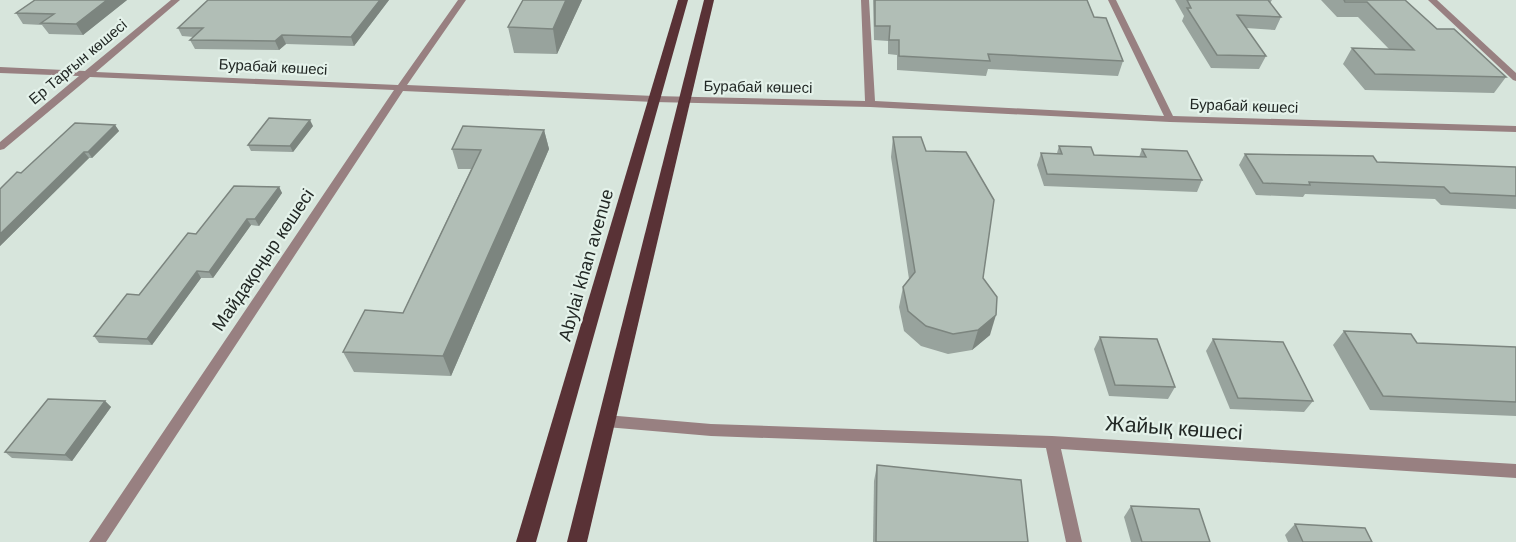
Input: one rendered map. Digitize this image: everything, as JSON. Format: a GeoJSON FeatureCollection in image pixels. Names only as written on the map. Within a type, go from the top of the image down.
{"type":"FeatureCollection","features":[{"type":"Feature","properties":{"kind":"main road","name":"Abylai khan avenue"},"geometry":{"type":"LineString","coordinates":[[526,542],[683,0]]}},
{"type":"Feature","properties":{"kind":"main road"},"geometry":{"type":"LineString","coordinates":[[577,542],[709,0]]}},
{"type":"Feature","properties":{"kind":"street","name":"Ер Тарғын көшесі"},"geometry":{"type":"LineString","coordinates":[[0,147],[176,0]]}},
{"type":"Feature","properties":{"kind":"street","name":"Майдақоңыр көшесі"},"geometry":{"type":"LineString","coordinates":[[97,542],[400,88],[462,0]]}},
{"type":"Feature","properties":{"kind":"street"},"geometry":{"type":"LineString","coordinates":[[865,0],[870,104]]}},
{"type":"Feature","properties":{"kind":"street"},"geometry":{"type":"LineString","coordinates":[[1112,0],[1170,119]]}},
{"type":"Feature","properties":{"kind":"street"},"geometry":{"type":"LineString","coordinates":[[1432,0],[1516,78]]}},
{"type":"Feature","properties":{"kind":"street","name":"Бурабай көшесі"},"geometry":{"type":"LineString","coordinates":[[0,70],[654,99],[870,104],[1170,119],[1516,129]]}},
{"type":"Feature","properties":{"kind":"street","name":"Жайық көшесі"},"geometry":{"type":"LineString","coordinates":[[606,421],[711,430],[1052,442],[1516,471]]}},
{"type":"Feature","properties":{"kind":"street"},"geometry":{"type":"LineString","coordinates":[[1052,442],[1074,542]]}},
{"type":"Feature","properties":{"kind":"building"},"geometry":{"type":"Polygon","coordinates":[[[35,0],[107,0],[76,24],[41,23],[54,14],[16,13],[35,0]]]}},
{"type":"Feature","properties":{"kind":"building"},"geometry":{"type":"Polygon","coordinates":[[[208,0],[380,0],[351,37],[282,35],[275,41],[190,40],[203,28],[178,28],[208,0]]]}},
{"type":"Feature","properties":{"kind":"building"},"geometry":{"type":"Polygon","coordinates":[[[523,0],[566,0],[553,29],[508,27],[523,0]]]}},
{"type":"Feature","properties":{"kind":"building"},"geometry":{"type":"Polygon","coordinates":[[[875,0],[1087,0],[1094,17],[1106,18],[1123,61],[988,54],[990,61],[899,56],[899,40],[889,40],[890,26],[875,26],[875,0]]]}},
{"type":"Feature","properties":{"kind":"building"},"geometry":{"type":"Polygon","coordinates":[[[1187,0],[1268,0],[1281,17],[1237,15],[1266,56],[1217,55],[1187,8],[1191,8],[1187,0]]]}},
{"type":"Feature","properties":{"kind":"building"},"geometry":{"type":"Polygon","coordinates":[[[1344,0],[1405,0],[1437,29],[1454,29],[1506,77],[1375,74],[1352,48],[1414,50],[1367,2],[1345,2],[1344,0]]]}},
{"type":"Feature","properties":{"kind":"building"},"geometry":{"type":"Polygon","coordinates":[[[269,118],[310,120],[290,146],[248,145],[269,118]]]}},
{"type":"Feature","properties":{"kind":"building"},"geometry":{"type":"Polygon","coordinates":[[[75,123],[115,125],[0,234],[0,189],[17,172],[21,173],[75,123]]]}},
{"type":"Feature","properties":{"kind":"building"},"geometry":{"type":"Polygon","coordinates":[[[463,126],[544,130],[443,356],[343,352],[365,310],[403,313],[481,150],[452,149],[463,126]]]}},
{"type":"Feature","properties":{"kind":"building"},"geometry":{"type":"Polygon","coordinates":[[[893,137],[921,137],[926,151],[966,152],[994,200],[983,278],[997,297],[996,315],[978,330],[953,334],[926,326],[908,311],[903,287],[915,272],[893,137]]]}},
{"type":"Feature","properties":{"kind":"building"},"geometry":{"type":"Polygon","coordinates":[[[1059,146],[1091,147],[1094,155],[1146,157],[1142,149],[1187,151],[1202,180],[1047,174],[1041,153],[1062,154],[1059,146]]]}},
{"type":"Feature","properties":{"kind":"building"},"geometry":{"type":"Polygon","coordinates":[[[1245,154],[1373,156],[1377,162],[1516,167],[1516,196],[1450,193],[1444,187],[1309,182],[1310,185],[1263,183],[1245,154]]]}},
{"type":"Feature","properties":{"kind":"building"},"geometry":{"type":"Polygon","coordinates":[[[234,186],[279,187],[255,219],[247,219],[209,272],[197,271],[147,339],[94,336],[127,294],[139,295],[188,233],[196,234],[234,186]]]}},
{"type":"Feature","properties":{"kind":"building"},"geometry":{"type":"Polygon","coordinates":[[[1344,331],[1411,334],[1417,343],[1516,347],[1516,402],[1383,396],[1344,331]]]}},
{"type":"Feature","properties":{"kind":"building"},"geometry":{"type":"Polygon","coordinates":[[[1100,337],[1157,339],[1175,387],[1115,385],[1100,337]]]}},
{"type":"Feature","properties":{"kind":"building"},"geometry":{"type":"Polygon","coordinates":[[[1213,339],[1283,342],[1313,401],[1238,398],[1213,339]]]}},
{"type":"Feature","properties":{"kind":"building"},"geometry":{"type":"Polygon","coordinates":[[[48,399],[105,401],[65,455],[5,452],[48,399]]]}},
{"type":"Feature","properties":{"kind":"building"},"geometry":{"type":"Polygon","coordinates":[[[877,465],[1021,480],[1028,542],[876,542],[877,465]]]}},
{"type":"Feature","properties":{"kind":"building"},"geometry":{"type":"Polygon","coordinates":[[[1131,506],[1199,509],[1210,542],[1142,542],[1131,506]]]}},
{"type":"Feature","properties":{"kind":"building"},"geometry":{"type":"Polygon","coordinates":[[[1295,524],[1365,528],[1372,542],[1303,542],[1295,524]]]}}]}
